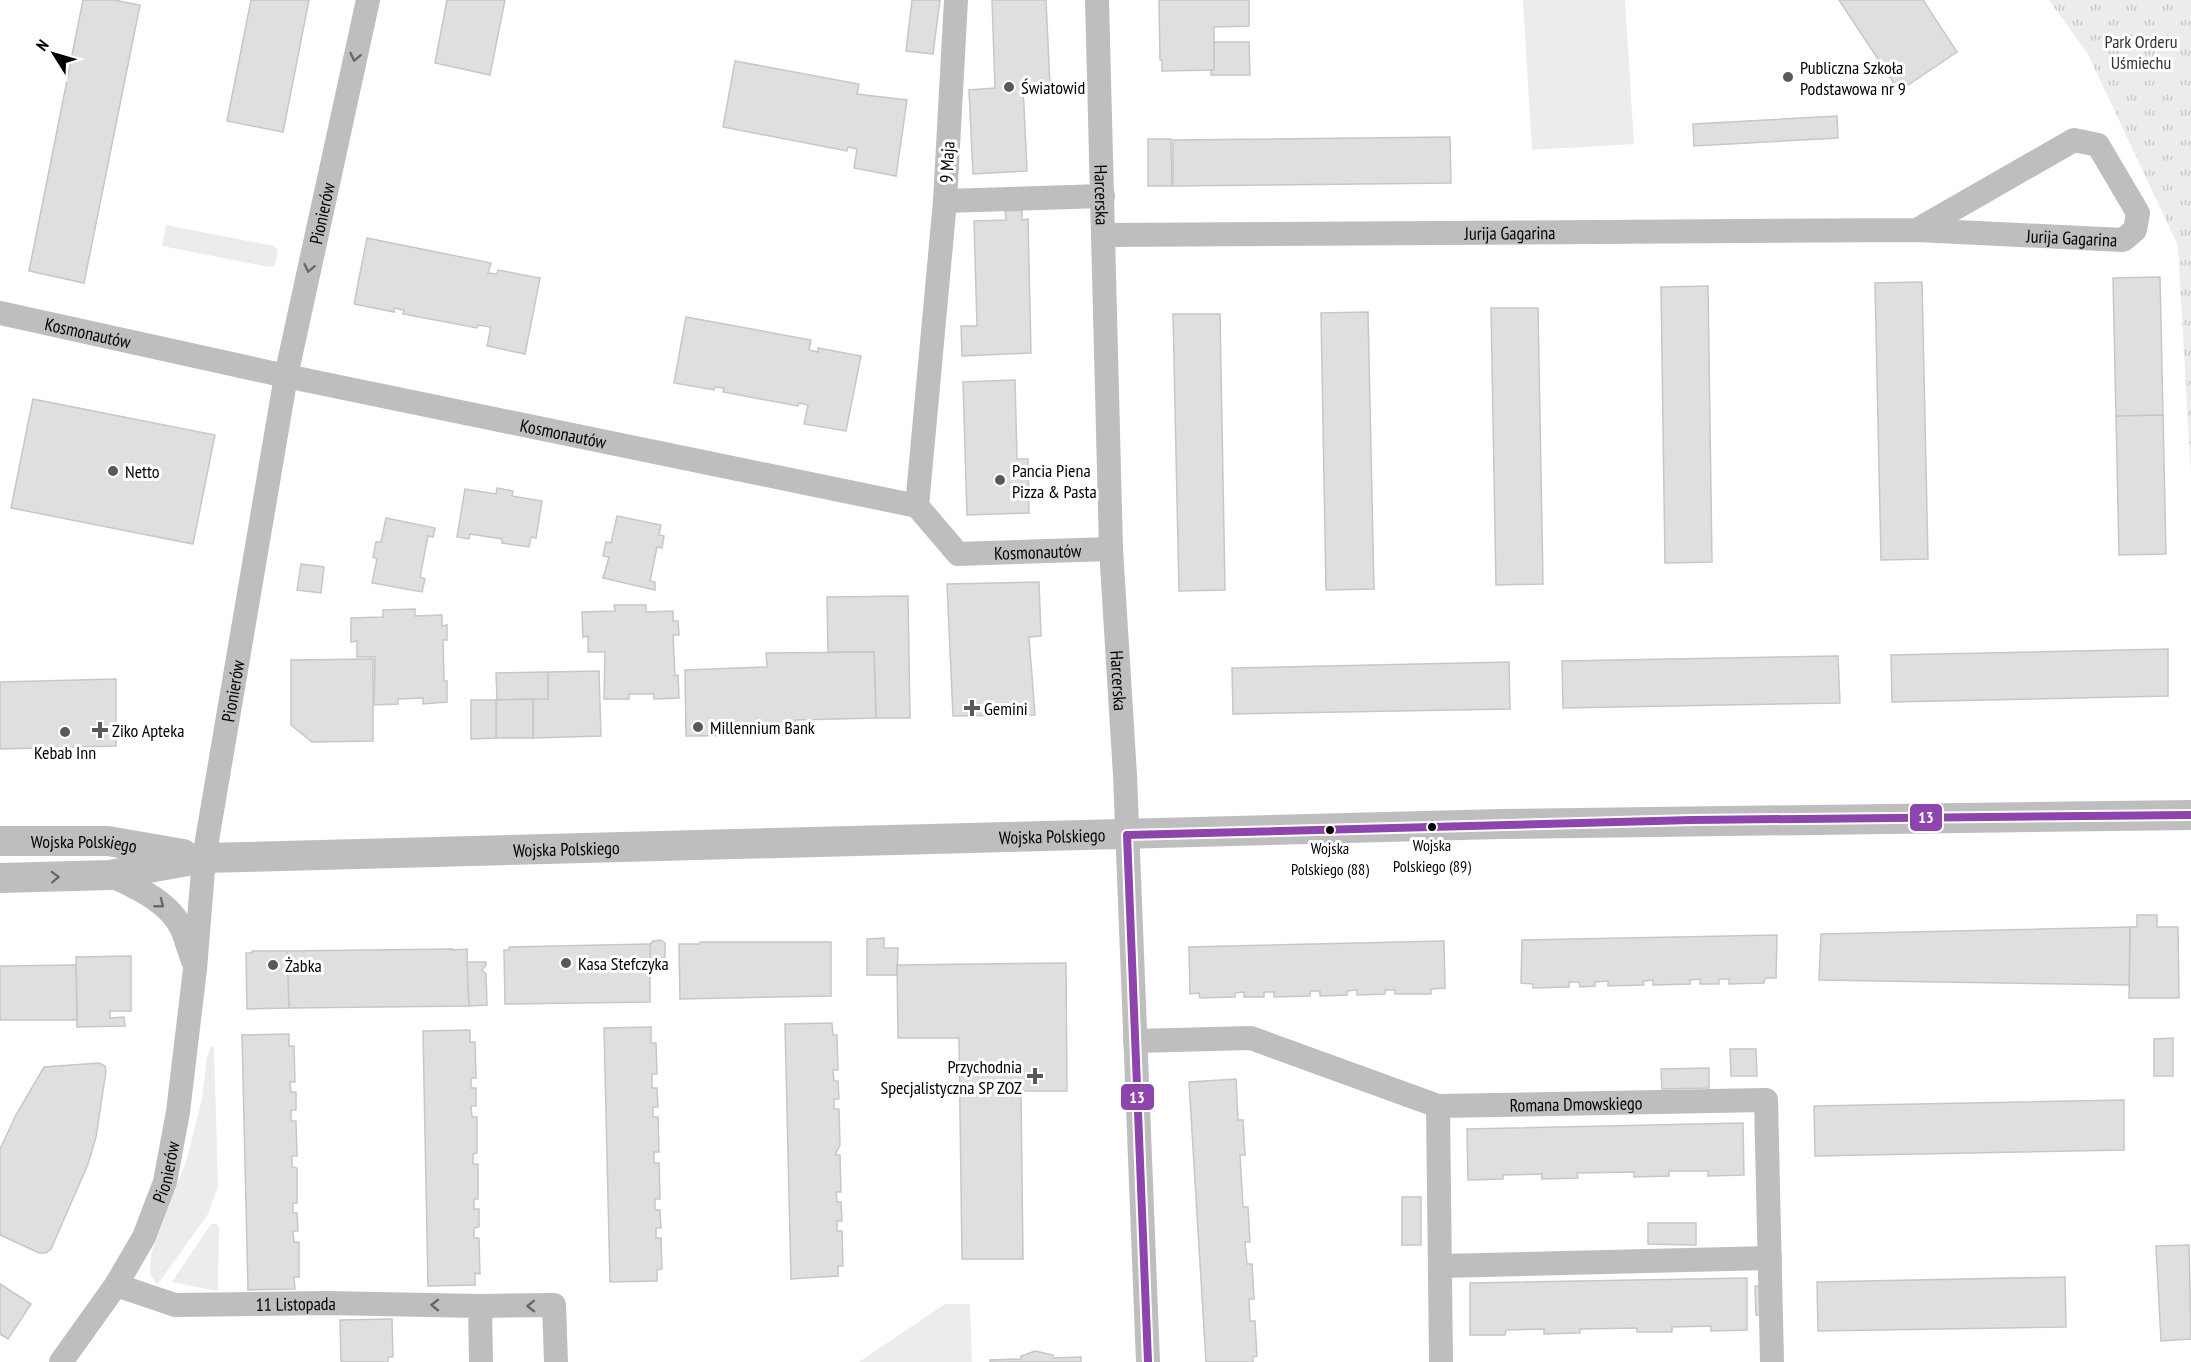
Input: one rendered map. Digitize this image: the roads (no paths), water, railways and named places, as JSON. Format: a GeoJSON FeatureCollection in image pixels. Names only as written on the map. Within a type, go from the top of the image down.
{"type":"FeatureCollection","features":[{"type":"Feature","properties":{"kind":"street","name":"Pionierów"},"geometry":{"type":"LineString","coordinates":[[61,1362],[116,1285],[144,1237],[165,1182],[178,1112],[195,969],[204,858],[286,376],[368,0]]}},
{"type":"Feature","properties":{"kind":"street","name":"9 Maja"},"geometry":{"type":"LineString","coordinates":[[956,0],[945,201],[1102,196]]}},
{"type":"Feature","properties":{"kind":"street","name":"Harcerska"},"geometry":{"type":"LineString","coordinates":[[1096,0],[1111,549],[1125,775],[1148,1362]]}},
{"type":"Feature","properties":{"kind":"street","name":"Jurija Gagarina"},"geometry":{"type":"LineString","coordinates":[[1104,235],[1917,230],[2123,240],[2135,230],[2138,213],[2098,145],[2074,140],[1917,230]]}},
{"type":"Feature","properties":{"kind":"street"},"geometry":{"type":"LineString","coordinates":[[917,507],[945,201]]}},
{"type":"Feature","properties":{"kind":"street","name":"Kosmonautów"},"geometry":{"type":"LineString","coordinates":[[0,313],[286,376],[917,507],[958,554],[1111,549]]}},
{"type":"Feature","properties":{"kind":"street","name":"Wojska Polskiego"},"geometry":{"type":"LineString","coordinates":[[0,878],[110,875],[204,858],[1632,821],[2191,815]]}},
{"type":"Feature","properties":{"kind":"street","name":"Wojska Polskiego"},"geometry":{"type":"LineString","coordinates":[[0,841],[108,841],[204,858]]}},
{"type":"Feature","properties":{"kind":"street","name":"Wojska Polskiego"},"geometry":{"type":"LineString","coordinates":[[110,875],[152,898],[171,912],[181,927],[195,969]]}},
{"type":"Feature","properties":{"kind":"street","name":"Romana Dmowskiego"},"geometry":{"type":"LineString","coordinates":[[1135,1041],[1251,1038],[1438,1106],[1766,1100],[1772,1362]]}},
{"type":"Feature","properties":{"kind":"street"},"geometry":{"type":"LineString","coordinates":[[1438,1106],[1441,1362]]}},
{"type":"Feature","properties":{"kind":"street"},"geometry":{"type":"LineString","coordinates":[[1440,1266],[1770,1258]]}},
{"type":"Feature","properties":{"kind":"street","name":"11 Listopada"},"geometry":{"type":"LineString","coordinates":[[116,1285],[175,1305],[326,1303],[554,1305],[556,1362]]}},
{"type":"Feature","properties":{"kind":"street"},"geometry":{"type":"LineString","coordinates":[[480,1306],[481,1362]]}},
{"type":"Feature","properties":{"kind":"place","name":"Publiczna Szkoła Podstawowa nr 9"},"geometry":{"type":"Point","coordinates":[1788,77]}},
{"type":"Feature","properties":{"kind":"place","name":"Światowid"},"geometry":{"type":"Point","coordinates":[1009,87]}},
{"type":"Feature","properties":{"kind":"place","name":"Netto"},"geometry":{"type":"Point","coordinates":[113,471]}},
{"type":"Feature","properties":{"kind":"place","name":"Pancia Piena Pizza & Pasta"},"geometry":{"type":"Point","coordinates":[1000,480]}},
{"type":"Feature","properties":{"kind":"place","name":"Gemini"},"geometry":{"type":"Point","coordinates":[972,708]}},
{"type":"Feature","properties":{"kind":"place","name":"Millennium Bank"},"geometry":{"type":"Point","coordinates":[698,727]}},
{"type":"Feature","properties":{"kind":"place","name":"Ziko Apteka"},"geometry":{"type":"Point","coordinates":[100,730]}},
{"type":"Feature","properties":{"kind":"place","name":"Kebab Inn"},"geometry":{"type":"Point","coordinates":[65,732]}},
{"type":"Feature","properties":{"kind":"place","name":"Wojska Polskiego (89)"},"geometry":{"type":"Point","coordinates":[1432,827]}},
{"type":"Feature","properties":{"kind":"place","name":"Wojska Polskiego (88)"},"geometry":{"type":"Point","coordinates":[1330,830]}},
{"type":"Feature","properties":{"kind":"place","name":"Kasa Stefczyka"},"geometry":{"type":"Point","coordinates":[566,963]}},
{"type":"Feature","properties":{"kind":"place","name":"Żabka"},"geometry":{"type":"Point","coordinates":[273,965]}},
{"type":"Feature","properties":{"kind":"place","name":"Przychodnia Specjalistyczna SP ZOZ"},"geometry":{"type":"Point","coordinates":[1035,1076]}},
{"type":"Feature","properties":{"kind":"park label","name":"Park Orderu Uśmiechu"},"geometry":{"type":"Point","coordinates":[2141,51]}}]}
